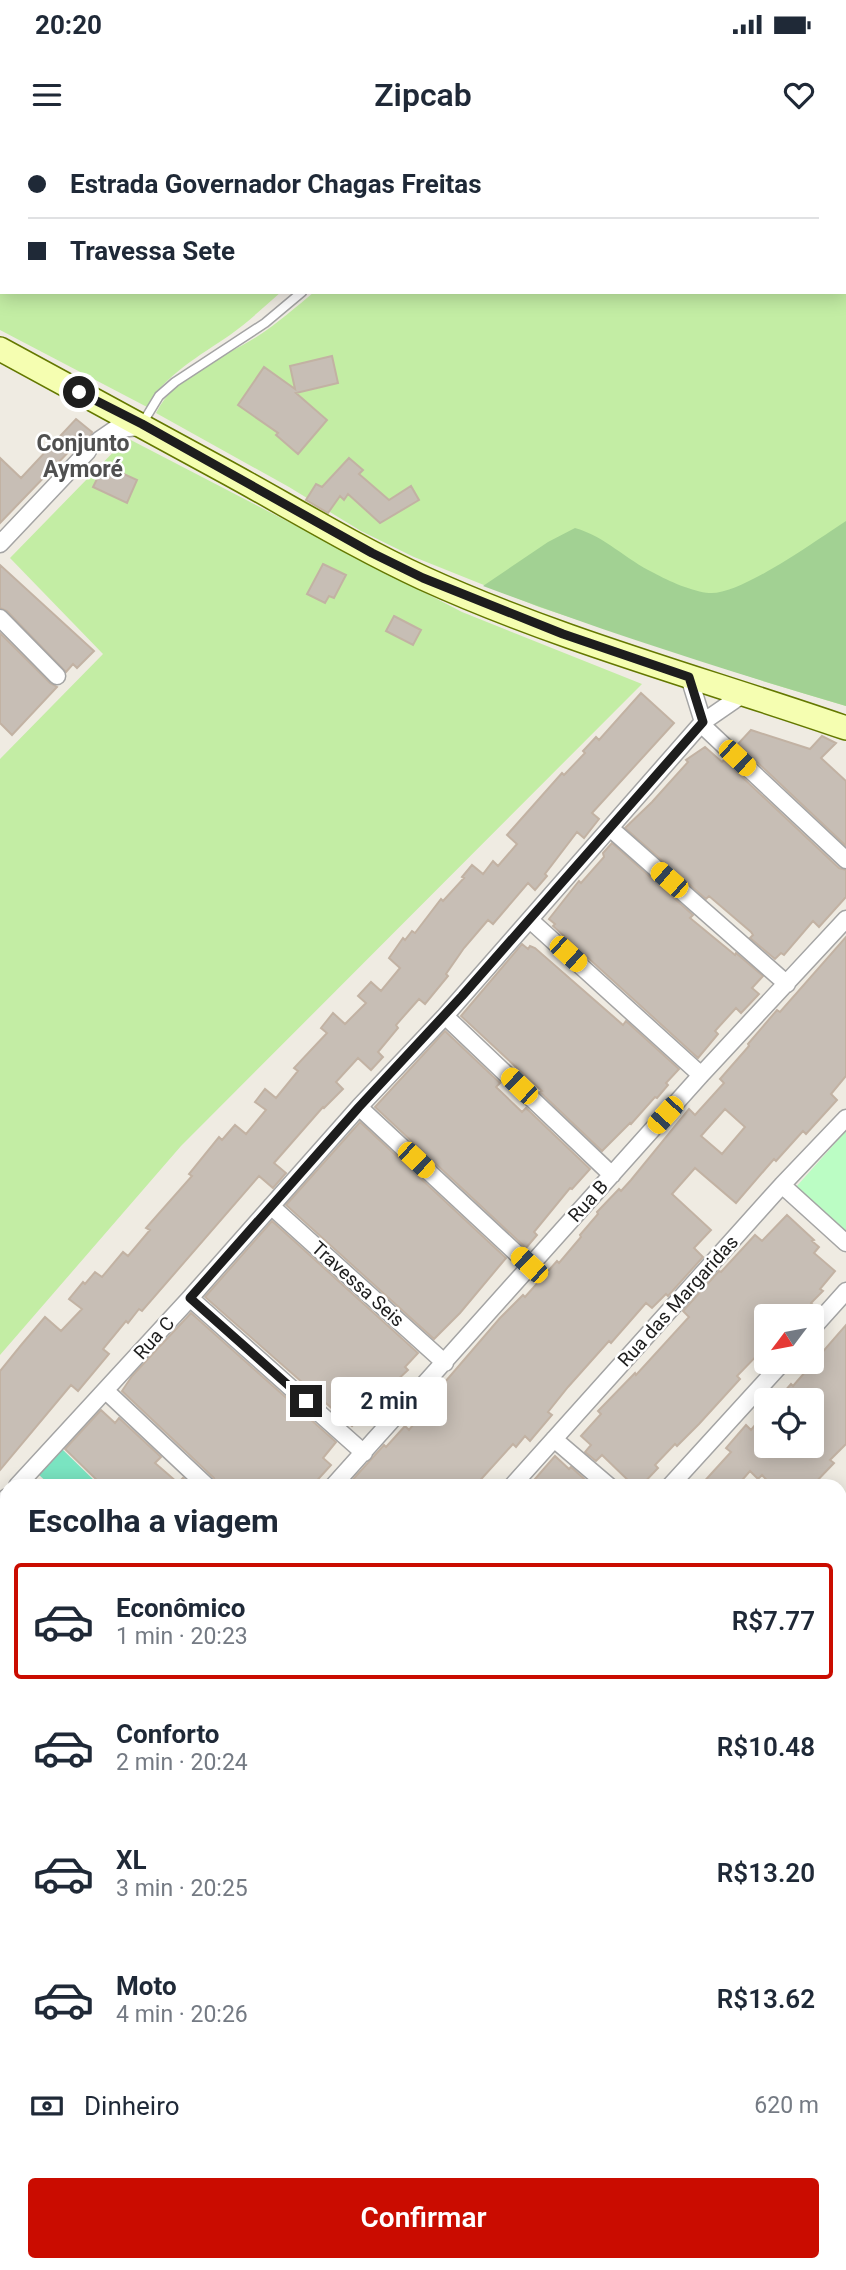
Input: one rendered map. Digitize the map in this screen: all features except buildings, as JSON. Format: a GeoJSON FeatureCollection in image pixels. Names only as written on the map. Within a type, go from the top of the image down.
{"type":"FeatureCollection","features":[{"type":"Feature","properties":{"kind":"main road"},"geometry":{"type":"LineString","coordinates":[[0,349],[372,553],[423,578],[576,639],[846,727]]}},
{"type":"Feature","properties":{"kind":"street"},"geometry":{"type":"LineString","coordinates":[[96,442],[106,421],[99,403]]}},
{"type":"Feature","properties":{"kind":"street"},"geometry":{"type":"LineString","coordinates":[[0,544],[96,442],[118,428],[144,426]]}},
{"type":"Feature","properties":{"kind":"street"},"geometry":{"type":"LineString","coordinates":[[0,618],[57,676]]}},
{"type":"Feature","properties":{"kind":"street"},"geometry":{"type":"LineString","coordinates":[[689,677],[702,723],[846,860]]}},
{"type":"Feature","properties":{"kind":"street","name":"Rua C"},"geometry":{"type":"LineString","coordinates":[[23,1479],[190,1298],[359,1107],[445,1016],[702,723],[745,693]]}},
{"type":"Feature","properties":{"kind":"street"},"geometry":{"type":"LineString","coordinates":[[610,828],[787,984]]}},
{"type":"Feature","properties":{"kind":"street"},"geometry":{"type":"LineString","coordinates":[[530,919],[701,1075]]}},
{"type":"Feature","properties":{"kind":"street","name":"Rua B"},"geometry":{"type":"LineString","coordinates":[[340,1479],[529,1265],[846,919]]}},
{"type":"Feature","properties":{"kind":"street"},"geometry":{"type":"LineString","coordinates":[[445,1016],[612,1175]]}},
{"type":"Feature","properties":{"kind":"street"},"geometry":{"type":"LineString","coordinates":[[359,1107],[529,1265]]}},
{"type":"Feature","properties":{"kind":"street","name":"Rua das Margaridas"},"geometry":{"type":"LineString","coordinates":[[518,1479],[782,1185],[846,1118]]}},
{"type":"Feature","properties":{"kind":"street"},"geometry":{"type":"LineString","coordinates":[[782,1185],[846,1243]]}},
{"type":"Feature","properties":{"kind":"street","name":"Travessa Seis"},"geometry":{"type":"LineString","coordinates":[[271,1206],[445,1363]]}},
{"type":"Feature","properties":{"kind":"street"},"geometry":{"type":"LineString","coordinates":[[824,1316],[846,1291]]}},
{"type":"Feature","properties":{"kind":"street"},"geometry":{"type":"LineString","coordinates":[[190,1298],[364,1453]]}},
{"type":"Feature","properties":{"kind":"street"},"geometry":{"type":"LineString","coordinates":[[676,1479],[772,1374]]}},
{"type":"Feature","properties":{"kind":"street"},"geometry":{"type":"LineString","coordinates":[[106,1391],[200,1479]]}},
{"type":"Feature","properties":{"kind":"street"},"geometry":{"type":"LineString","coordinates":[[554,1439],[601,1479]]}},
{"type":"Feature","properties":{"kind":"lane"},"geometry":{"type":"LineString","coordinates":[[144,426],[159,397],[174,382],[265,324],[300,294]]}},
{"type":"Feature","properties":{"kind":"green space"},"geometry":{"type":"Polygon","coordinates":[[[0,294],[279,294],[237,330],[173,375],[147,407],[0,330],[0,294]]]}},
{"type":"Feature","properties":{"kind":"green space"},"geometry":{"type":"Polygon","coordinates":[[[312,294],[846,294],[846,706],[539,607],[414,557],[361,531],[289,487],[156,413],[165,399],[188,377],[280,320],[312,294]]]}},
{"type":"Feature","properties":{"kind":"green space"},"geometry":{"type":"Polygon","coordinates":[[[127,438],[462,612],[642,684],[181,1146],[0,1355],[0,759],[103,654],[10,558],[127,438]]]}},
{"type":"Feature","properties":{"kind":"green space"},"geometry":{"type":"Polygon","coordinates":[[[846,521],[846,706],[663,649],[483,586],[548,542],[575,528],[596,537],[674,583],[703,592],[723,592],[779,565],[846,521]]]}},
{"type":"Feature","properties":{"kind":"green space"},"geometry":{"type":"Polygon","coordinates":[[[846,1131],[846,1232],[796,1187],[846,1131]]]}},
{"type":"Feature","properties":{"kind":"green space"},"geometry":{"type":"Polygon","coordinates":[[[62,1449],[93,1479],[43,1479],[38,1474],[62,1449]]]}},
{"type":"Feature","properties":{"kind":"district","name":"Conjunto Aymoré"},"geometry":{"type":"Point","coordinates":[83,456]}},
{"type":"Feature","properties":{"kind":"route"},"geometry":{"type":"LineString","coordinates":[[79,392],[142,424],[372,553],[423,578],[614,653],[689,677],[703,722],[462,996],[359,1107],[190,1298],[306,1401]]}}]}
